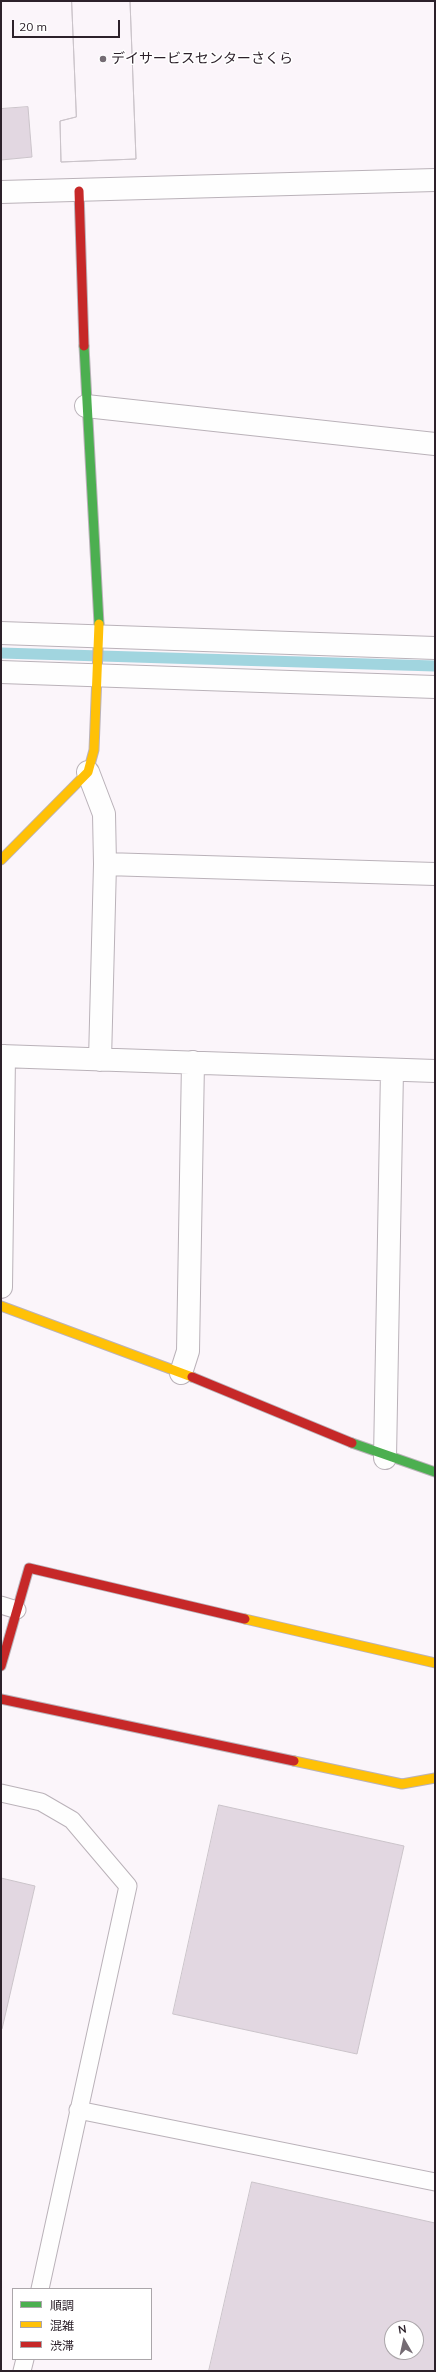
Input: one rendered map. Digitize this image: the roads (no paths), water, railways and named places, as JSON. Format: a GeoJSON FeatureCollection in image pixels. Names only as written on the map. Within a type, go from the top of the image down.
{"type":"FeatureCollection","features":[{"type":"Feature","properties":{"kind":"street"},"geometry":{"type":"LineString","coordinates":[[1,192],[435,180]]}},
{"type":"Feature","properties":{"kind":"street"},"geometry":{"type":"LineString","coordinates":[[1,860],[88,772],[94,750],[99,614],[86,406],[79,191]]}},
{"type":"Feature","properties":{"kind":"street"},"geometry":{"type":"LineString","coordinates":[[86,406],[435,444]]}},
{"type":"Feature","properties":{"kind":"street"},"geometry":{"type":"LineString","coordinates":[[1,633],[99,641],[435,648]]}},
{"type":"Feature","properties":{"kind":"street"},"geometry":{"type":"LineString","coordinates":[[1,672],[98,670],[435,687]]}},
{"type":"Feature","properties":{"kind":"street"},"geometry":{"type":"LineString","coordinates":[[88,772],[104,814],[105,864],[100,1060]]}},
{"type":"Feature","properties":{"kind":"street"},"geometry":{"type":"LineString","coordinates":[[105,864],[435,874]]}},
{"type":"Feature","properties":{"kind":"street"},"geometry":{"type":"LineString","coordinates":[[1,1288],[2,1056],[435,1071]]}},
{"type":"Feature","properties":{"kind":"street"},"geometry":{"type":"LineString","coordinates":[[181,1373],[188,1351],[193,1062]]}},
{"type":"Feature","properties":{"kind":"street"},"geometry":{"type":"LineString","coordinates":[[385,1458],[392,1070]]}},
{"type":"Feature","properties":{"kind":"street"},"geometry":{"type":"LineString","coordinates":[[1,1306],[74,1331],[181,1373],[385,1458],[435,1472]]}},
{"type":"Feature","properties":{"kind":"street"},"geometry":{"type":"LineString","coordinates":[[1,1666],[29,1568],[435,1663]]}},
{"type":"Feature","properties":{"kind":"street"},"geometry":{"type":"LineString","coordinates":[[1,1699],[402,1784],[435,1778]]}},
{"type":"Feature","properties":{"kind":"lane"},"geometry":{"type":"LineString","coordinates":[[1,1605],[17,1610]]}},
{"type":"Feature","properties":{"kind":"lane"},"geometry":{"type":"LineString","coordinates":[[1,1793],[41,1802],[72,1820],[128,1886],[40,2288]]}},
{"type":"Feature","properties":{"kind":"lane"},"geometry":{"type":"LineString","coordinates":[[78,2110],[435,2182]]}},
{"type":"Feature","properties":{"kind":"lane"},"geometry":{"type":"LineString","coordinates":[[22,2371],[25,2360]]}},
{"type":"Feature","properties":{"kind":"waterway"},"geometry":{"type":"LineString","coordinates":[[1,653],[435,666]]}},
{"type":"Feature","properties":{"kind":"place","name":"デイサービスセンターさくら"},"geometry":{"type":"Point","coordinates":[103,59]}}]}
